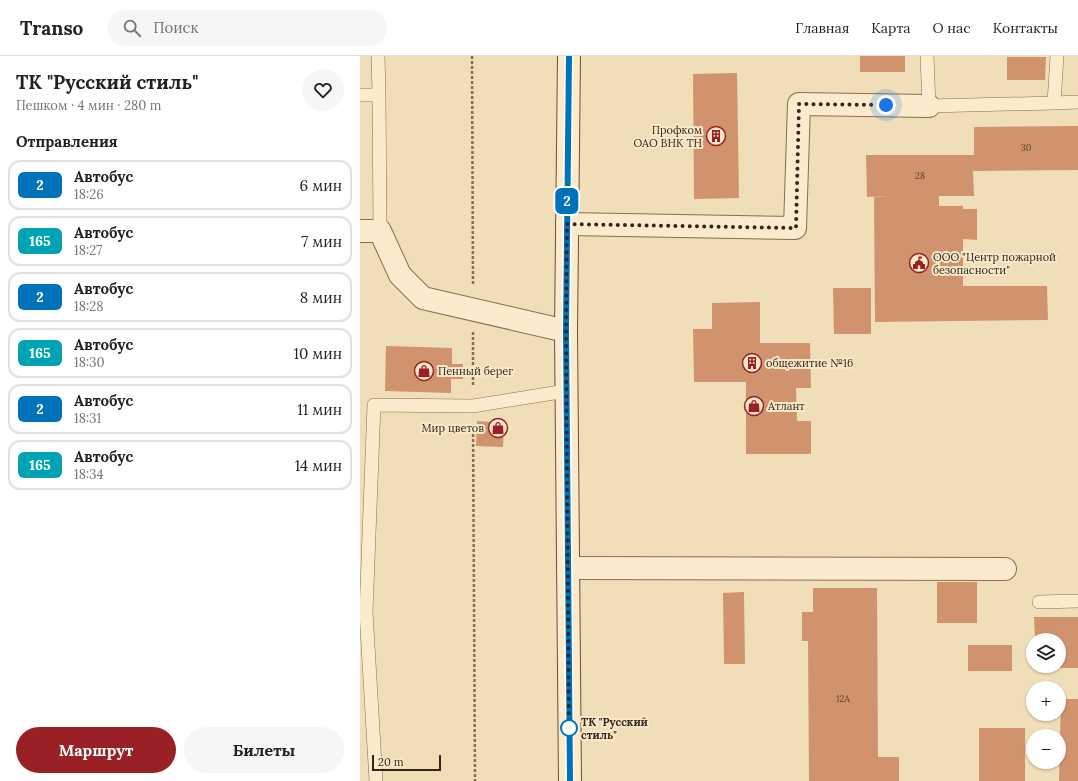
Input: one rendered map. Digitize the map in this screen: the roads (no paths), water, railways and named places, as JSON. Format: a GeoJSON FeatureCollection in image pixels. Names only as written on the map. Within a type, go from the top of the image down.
{"type":"FeatureCollection","features":[{"type":"Feature","properties":{"kind":"street"},"geometry":{"type":"LineString","coordinates":[[569,56],[566,391],[570,781]]}},
{"type":"Feature","properties":{"kind":"street"},"geometry":{"type":"LineString","coordinates":[[567,224],[796,228],[799,104],[929,106]]}},
{"type":"Feature","properties":{"kind":"street"},"geometry":{"type":"LineString","coordinates":[[370,231],[400,274],[423,298],[566,331]]}},
{"type":"Feature","properties":{"kind":"street"},"geometry":{"type":"LineString","coordinates":[[568,568],[1005,569]]}},
{"type":"Feature","properties":{"kind":"lane"},"geometry":{"type":"LineString","coordinates":[[370,231],[379,95],[378,56]]}},
{"type":"Feature","properties":{"kind":"lane"},"geometry":{"type":"LineString","coordinates":[[927,56],[929,106],[1078,102]]}},
{"type":"Feature","properties":{"kind":"lane"},"geometry":{"type":"LineString","coordinates":[[1054,103],[1057,56]]}},
{"type":"Feature","properties":{"kind":"lane"},"geometry":{"type":"LineString","coordinates":[[360,95],[379,95]]}},
{"type":"Feature","properties":{"kind":"lane"},"geometry":{"type":"LineString","coordinates":[[376,781],[363,612],[374,405],[473,406],[566,391]]}},
{"type":"Feature","properties":{"kind":"lane"},"geometry":{"type":"LineString","coordinates":[[1039,602],[1078,601]]}},
{"type":"Feature","properties":{"kind":"place","name":"Профком ОАО ВНК ТН"},"geometry":{"type":"Point","coordinates":[716,136]}},
{"type":"Feature","properties":{"kind":"place","name":"ООО \"Центр пожарной безопасности\""},"geometry":{"type":"Point","coordinates":[919,263]}},
{"type":"Feature","properties":{"kind":"place","name":"общежитие №16"},"geometry":{"type":"Point","coordinates":[752,363]}},
{"type":"Feature","properties":{"kind":"place","name":"Пенный берег"},"geometry":{"type":"Point","coordinates":[424,371]}},
{"type":"Feature","properties":{"kind":"place","name":"Атлант"},"geometry":{"type":"Point","coordinates":[754,406]}},
{"type":"Feature","properties":{"kind":"place","name":"Мир цветов"},"geometry":{"type":"Point","coordinates":[498,428]}},
{"type":"Feature","properties":{"kind":"place","name":"ТК \"Русский стиль\""},"geometry":{"type":"Point","coordinates":[569,728]}}]}
